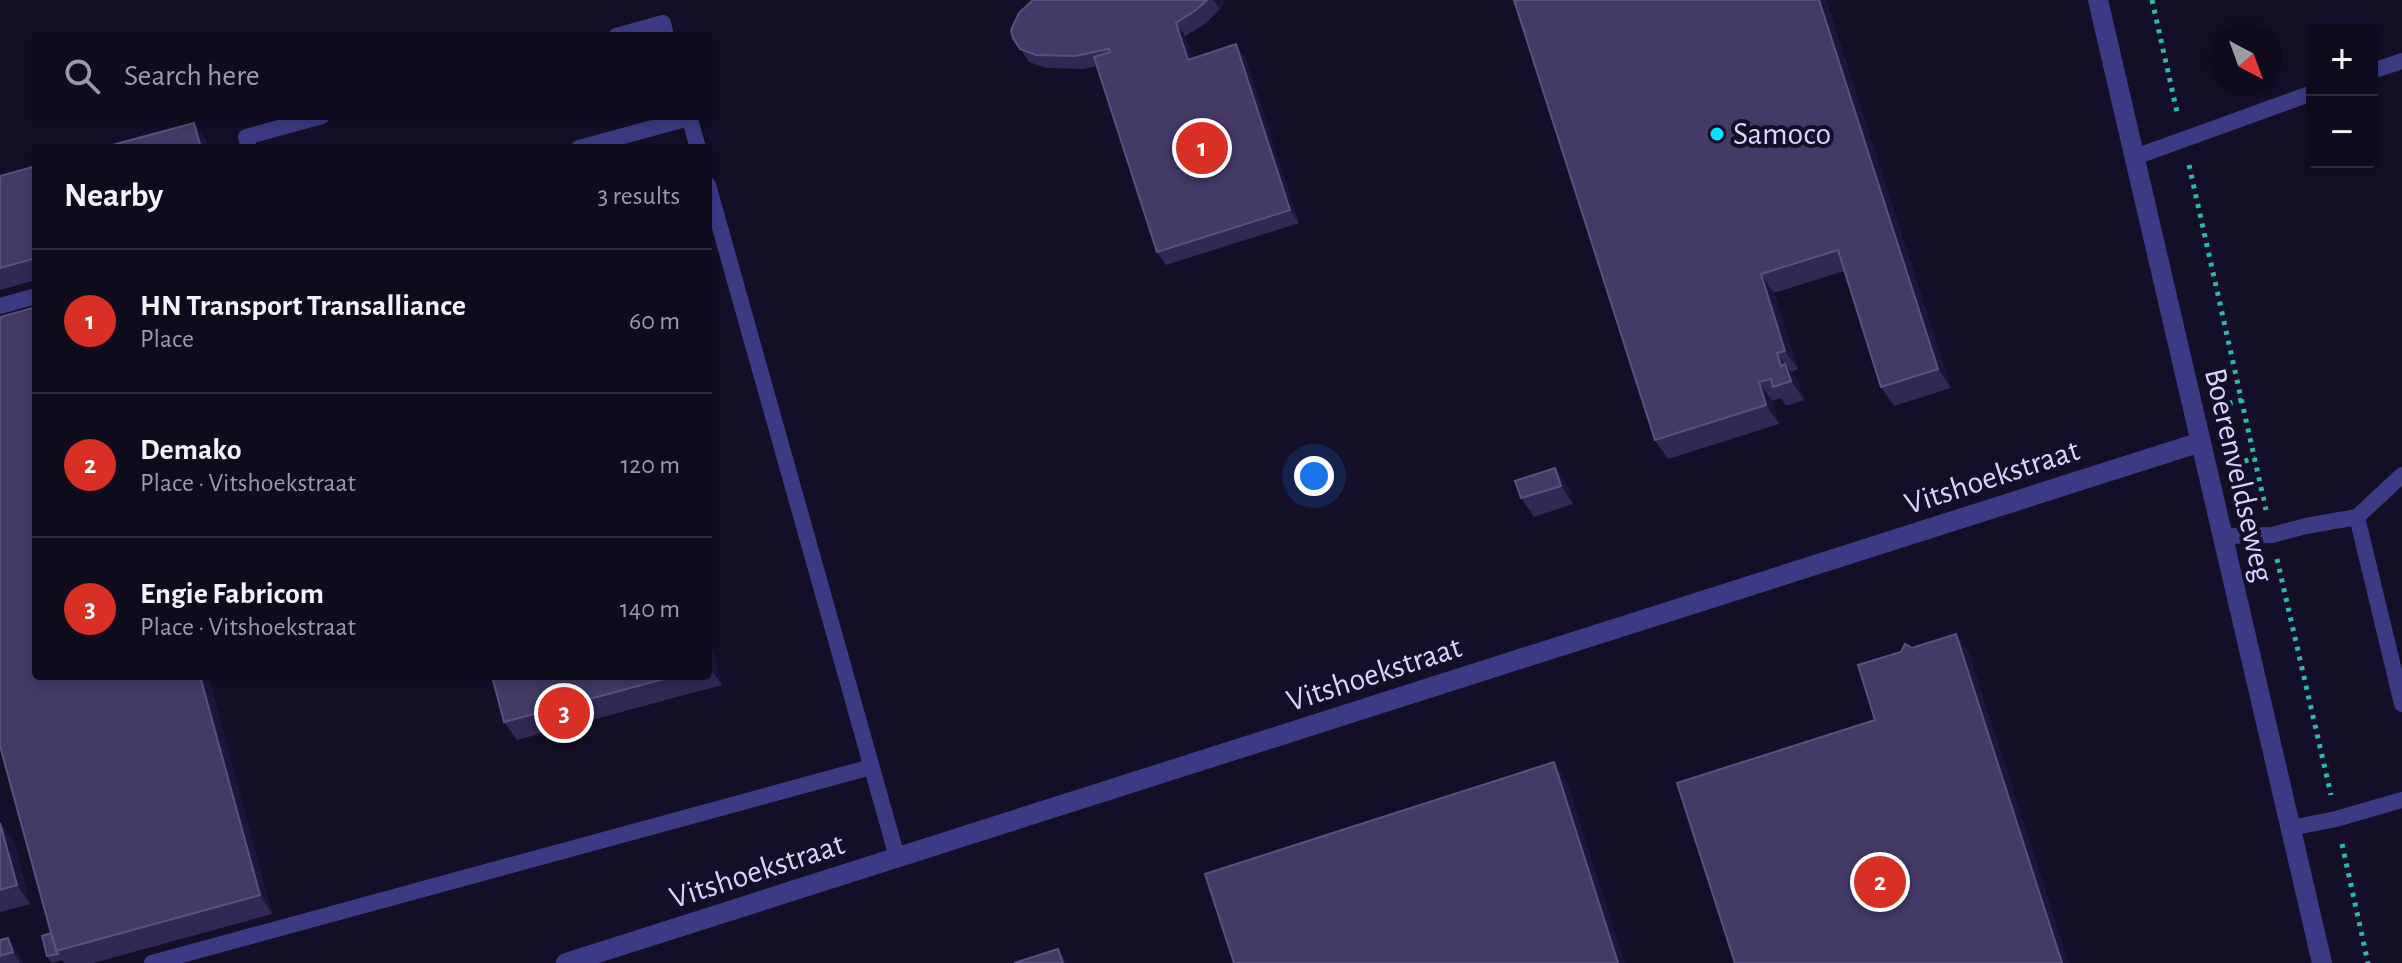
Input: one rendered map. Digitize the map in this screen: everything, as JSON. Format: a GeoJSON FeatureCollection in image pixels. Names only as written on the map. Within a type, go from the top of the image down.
{"type":"FeatureCollection","features":[{"type":"Feature","properties":{"kind":"street","name":"Boerenveldseweg"},"geometry":{"type":"LineString","coordinates":[[2098,0],[2322,963]]}},
{"type":"Feature","properties":{"kind":"street","name":"Vitshoekstraat"},"geometry":{"type":"LineString","coordinates":[[566,963],[2201,442]]}},
{"type":"Feature","properties":{"kind":"lane"},"geometry":{"type":"LineString","coordinates":[[630,32],[663,23],[665,32]]}},
{"type":"Feature","properties":{"kind":"lane"},"geometry":{"type":"LineString","coordinates":[[2378,69],[2402,61]]}},
{"type":"Feature","properties":{"kind":"lane"},"geometry":{"type":"LineString","coordinates":[[2135,157],[2306,95]]}},
{"type":"Feature","properties":{"kind":"lane"},"geometry":{"type":"LineString","coordinates":[[248,144],[246,137],[308,120]]}},
{"type":"Feature","properties":{"kind":"lane"},"geometry":{"type":"LineString","coordinates":[[593,144],[678,120]]}},
{"type":"Feature","properties":{"kind":"lane"},"geometry":{"type":"LineString","coordinates":[[690,120],[697,144]]}},
{"type":"Feature","properties":{"kind":"lane"},"geometry":{"type":"LineString","coordinates":[[712,199],[897,857]]}},
{"type":"Feature","properties":{"kind":"lane"},"geometry":{"type":"LineString","coordinates":[[0,306],[32,297]]}},
{"type":"Feature","properties":{"kind":"lane"},"geometry":{"type":"LineString","coordinates":[[2223,536],[2272,535],[2357,517],[2402,475]]}},
{"type":"Feature","properties":{"kind":"lane"},"geometry":{"type":"LineString","coordinates":[[2357,517],[2402,704]]}},
{"type":"Feature","properties":{"kind":"lane"},"geometry":{"type":"LineString","coordinates":[[152,963],[871,767]]}},
{"type":"Feature","properties":{"kind":"lane"},"geometry":{"type":"LineString","coordinates":[[2291,828],[2402,800]]}},
{"type":"Feature","properties":{"kind":"path"},"geometry":{"type":"LineString","coordinates":[[2152,0],[2368,963]]}},
{"type":"Feature","properties":{"kind":"building"},"geometry":{"type":"Polygon","coordinates":[[[1033,0],[1207,0],[1176,23],[1188,60],[1236,44],[1290,210],[1157,252],[1094,57],[1110,52],[1109,49],[1075,56],[1036,55],[1020,49],[1011,30],[1019,13],[1033,0]]]}},
{"type":"Feature","properties":{"kind":"building","name":"Samoco"},"geometry":{"type":"Polygon","coordinates":[[[1514,0],[1819,0],[1938,369],[1881,387],[1838,250],[1761,274],[1785,351],[1777,353],[1791,381],[1773,387],[1771,379],[1759,382],[1766,405],[1655,440],[1514,0]]]}},
{"type":"Feature","properties":{"kind":"building"},"geometry":{"type":"Polygon","coordinates":[[[194,123],[200,144],[116,144],[194,123]]]}},
{"type":"Feature","properties":{"kind":"building"},"geometry":{"type":"Polygon","coordinates":[[[32,167],[32,259],[0,268],[0,176],[32,167]]]}},
{"type":"Feature","properties":{"kind":"building"},"geometry":{"type":"Polygon","coordinates":[[[32,308],[32,680],[201,680],[260,895],[56,951],[0,746],[0,317],[32,308]]]}},
{"type":"Feature","properties":{"kind":"building"},"geometry":{"type":"Polygon","coordinates":[[[1555,468],[1561,486],[1521,498],[1515,481],[1555,468]]]}},
{"type":"Feature","properties":{"kind":"building"},"geometry":{"type":"Polygon","coordinates":[[[1956,634],[2062,963],[1735,963],[1677,783],[1875,720],[1858,665],[1901,652],[1905,644],[1912,648],[1956,634]]]}},
{"type":"Feature","properties":{"kind":"building"},"geometry":{"type":"Polygon","coordinates":[[[493,680],[660,680],[504,722],[493,680]]]}},
{"type":"Feature","properties":{"kind":"building"},"geometry":{"type":"Polygon","coordinates":[[[1554,762],[1618,963],[1234,963],[1205,874],[1554,762]]]}},
{"type":"Feature","properties":{"kind":"building"},"geometry":{"type":"Polygon","coordinates":[[[0,823],[17,885],[0,890],[0,823]]]}},
{"type":"Feature","properties":{"kind":"building"},"geometry":{"type":"Polygon","coordinates":[[[51,933],[58,954],[47,956],[42,936],[51,933]]]}},
{"type":"Feature","properties":{"kind":"building"},"geometry":{"type":"Polygon","coordinates":[[[8,938],[13,952],[0,956],[0,940],[8,938]]]}},
{"type":"Feature","properties":{"kind":"building"},"geometry":{"type":"Polygon","coordinates":[[[1058,949],[1063,963],[1014,963],[1058,949]]]}},
{"type":"Feature","properties":{"kind":"place","name":"Samoco"},"geometry":{"type":"Point","coordinates":[1717,134]}},
{"type":"Feature","properties":{"kind":"place","name":"HN Transport Transalliance"},"geometry":{"type":"Point","coordinates":[1202,148]}},
{"type":"Feature","properties":{"kind":"place","name":"Engie Fabricom"},"geometry":{"type":"Point","coordinates":[564,713]}},
{"type":"Feature","properties":{"kind":"place","name":"Demako"},"geometry":{"type":"Point","coordinates":[1880,882]}}]}
